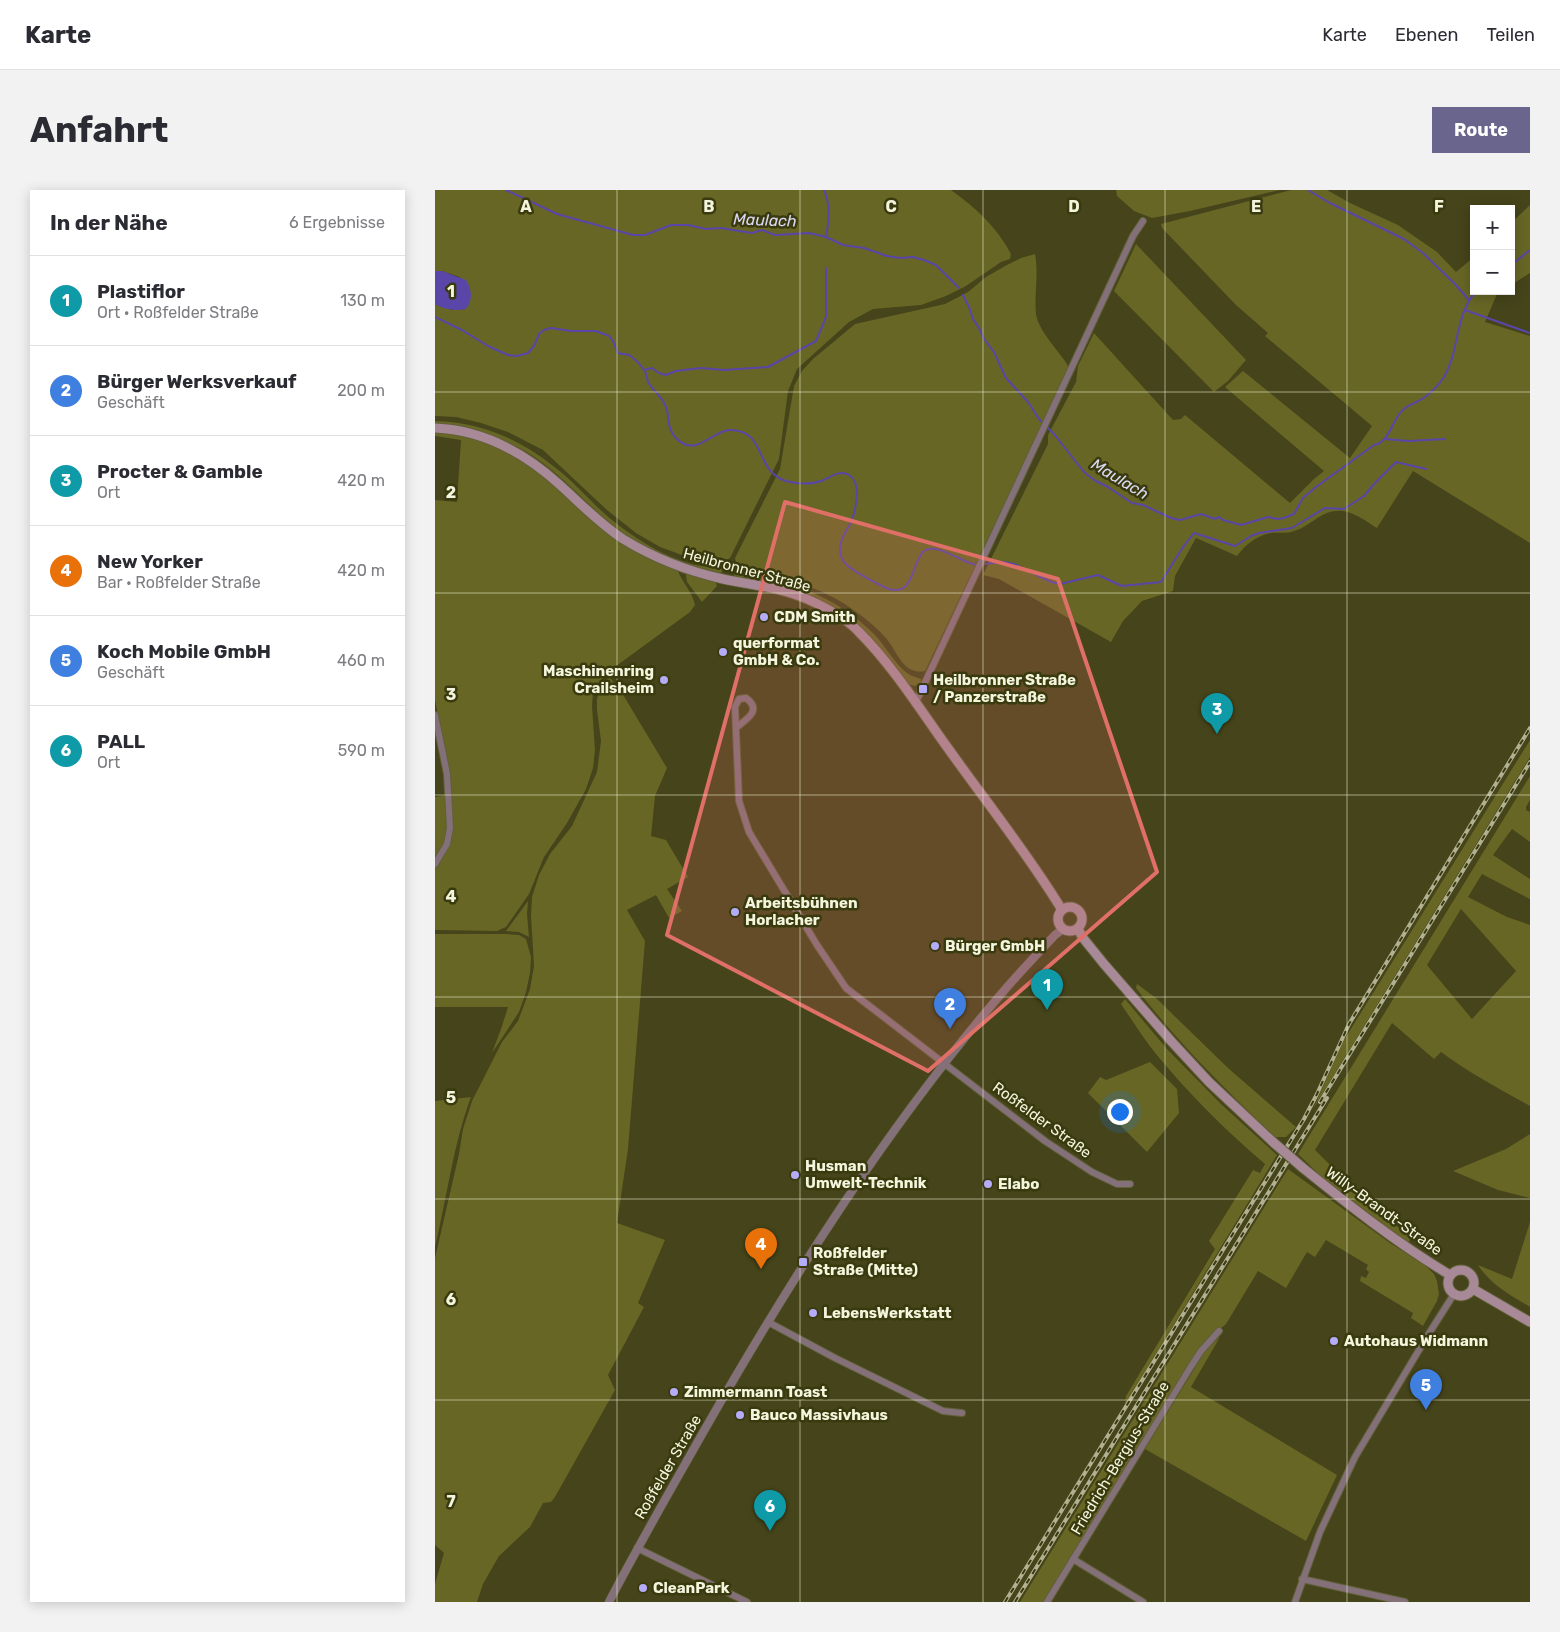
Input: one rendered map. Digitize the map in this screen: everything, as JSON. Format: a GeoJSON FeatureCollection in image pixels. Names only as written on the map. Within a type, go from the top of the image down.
{"type":"FeatureCollection","features":[{"type":"Feature","properties":{"kind":"main road","name":"Heilbronner Straße"},"geometry":{"type":"LineString","coordinates":[[435,428],[477,436],[519,453],[540,468],[604,525],[622,538],[659,559],[722,579],[789,592],[823,607],[858,630],[882,658],[1029,861],[1062,910]]}},
{"type":"Feature","properties":{"kind":"main road"},"geometry":{"type":"LineString","coordinates":[[1067,907],[1073,907],[1081,913],[1082,922],[1078,929],[1068,931],[1059,925],[1058,917],[1062,910],[1067,907]]}},
{"type":"Feature","properties":{"kind":"main road","name":"Willy-Brandt-Straße"},"geometry":{"type":"LineString","coordinates":[[1078,929],[1103,964],[1172,1042],[1209,1082],[1273,1142],[1348,1204],[1412,1251],[1450,1275]]}},
{"type":"Feature","properties":{"kind":"main road"},"geometry":{"type":"LineString","coordinates":[[1457,1270],[1467,1270],[1473,1276],[1473,1290],[1466,1295],[1458,1296],[1454,1294],[1449,1288],[1448,1279],[1450,1275],[1457,1270]]}},
{"type":"Feature","properties":{"kind":"main road"},"geometry":{"type":"LineString","coordinates":[[1473,1290],[1530,1322]]}},
{"type":"Feature","properties":{"kind":"street"},"geometry":{"type":"LineString","coordinates":[[915,704],[1133,236],[1143,220]]}},
{"type":"Feature","properties":{"kind":"street"},"geometry":{"type":"LineString","coordinates":[[435,715],[447,774],[450,828],[447,844],[435,864]]}},
{"type":"Feature","properties":{"kind":"street","name":"Roßfelder Straße"},"geometry":{"type":"LineString","coordinates":[[737,727],[740,808],[749,832],[782,889],[846,988],[1045,1141],[1091,1172],[1117,1184],[1129,1184]]}},
{"type":"Feature","properties":{"kind":"street","name":"Roßfelder Straße"},"geometry":{"type":"LineString","coordinates":[[609,1602],[637,1548],[747,1357],[824,1233],[945,1064],[1008,986],[1063,929]]}},
{"type":"Feature","properties":{"kind":"street"},"geometry":{"type":"LineString","coordinates":[[1295,1602],[1320,1532],[1355,1457],[1454,1294]]}},
{"type":"Feature","properties":{"kind":"street"},"geometry":{"type":"LineString","coordinates":[[768,1322],[835,1358],[943,1411],[962,1413]]}},
{"type":"Feature","properties":{"kind":"street","name":"Friedrich-Bergius-Straße"},"geometry":{"type":"LineString","coordinates":[[1047,1602],[1190,1368],[1201,1351],[1219,1331]]}},
{"type":"Feature","properties":{"kind":"street"},"geometry":{"type":"LineString","coordinates":[[637,1548],[747,1602]]}},
{"type":"Feature","properties":{"kind":"street"},"geometry":{"type":"LineString","coordinates":[[1073,1560],[1143,1602]]}},
{"type":"Feature","properties":{"kind":"street"},"geometry":{"type":"LineString","coordinates":[[1302,1579],[1405,1602]]}},
{"type":"Feature","properties":{"kind":"highlighted area"},"geometry":{"type":"Polygon","coordinates":[[[785,502],[1058,579],[1157,872],[928,1071],[667,935],[785,502]]]}},
{"type":"Feature","properties":{"kind":"shaded area"},"geometry":{"type":"Polygon","coordinates":[[[435,190],[951,190],[985,219],[999,235],[1011,254],[1010,259],[1001,262],[966,286],[946,296],[921,305],[873,309],[849,322],[797,369],[788,391],[779,459],[730,558],[727,560],[721,558],[701,562],[660,547],[636,533],[607,510],[543,450],[508,432],[481,423],[456,417],[435,416],[435,304],[452,310],[466,309],[460,277],[442,271],[435,271],[435,190]]]}},
{"type":"Feature","properties":{"kind":"shaded area"},"geometry":{"type":"Polygon","coordinates":[[[1116,190],[1280,190],[1152,218],[1134,211],[1117,196],[1116,190]]]}},
{"type":"Feature","properties":{"kind":"shaded area"},"geometry":{"type":"Polygon","coordinates":[[[1291,190],[1327,190],[1398,225],[1437,252],[1456,272],[1470,260],[1470,295],[1497,295],[1485,322],[1530,336],[1530,543],[1413,471],[1377,528],[1361,518],[1343,511],[1329,512],[1300,529],[1286,533],[1271,533],[1256,538],[1237,556],[1196,538],[1175,576],[1173,591],[1142,601],[1123,621],[1111,642],[999,579],[983,575],[1048,444],[1048,435],[1076,382],[1078,366],[1094,333],[1173,420],[1181,419],[1185,415],[1290,503],[1324,471],[1225,387],[1243,371],[1350,458],[1372,426],[1265,336],[1268,333],[1236,305],[1162,228],[1161,224],[1291,190]]]}},
{"type":"Feature","properties":{"kind":"shaded area"},"geometry":{"type":"Polygon","coordinates":[[[1530,205],[1530,273],[1515,282],[1515,250],[1515,219],[1530,205]]]}},
{"type":"Feature","properties":{"kind":"shaded area"},"geometry":{"type":"Polygon","coordinates":[[[1136,244],[1246,360],[1228,381],[1214,392],[1114,291],[1136,244]]]}},
{"type":"Feature","properties":{"kind":"shaded area"},"geometry":{"type":"Polygon","coordinates":[[[1035,254],[1037,269],[1036,314],[1040,327],[1069,368],[925,671],[917,671],[905,666],[889,641],[862,616],[845,604],[814,588],[736,563],[735,558],[780,469],[794,386],[802,371],[813,359],[855,324],[945,304],[968,292],[986,277],[1007,265],[1035,254]]]}},
{"type":"Feature","properties":{"kind":"shaded area"},"geometry":{"type":"Polygon","coordinates":[[[435,271],[442,271],[466,280],[470,287],[471,295],[466,309],[450,310],[435,304],[435,271]]]}},
{"type":"Feature","properties":{"kind":"shaded area"},"geometry":{"type":"Polygon","coordinates":[[[435,421],[452,422],[485,429],[515,441],[530,449],[557,469],[605,514],[637,539],[662,553],[688,563],[703,566],[720,565],[722,572],[717,575],[686,565],[637,543],[622,533],[554,472],[525,451],[492,437],[435,425],[435,421]]]}},
{"type":"Feature","properties":{"kind":"shaded area"},"geometry":{"type":"Polygon","coordinates":[[[435,432],[461,435],[485,441],[508,451],[532,465],[637,551],[653,560],[677,569],[692,595],[695,605],[690,612],[608,672],[597,685],[593,692],[592,706],[595,750],[593,768],[586,789],[567,823],[544,857],[529,894],[506,927],[497,931],[435,930],[435,868],[451,840],[452,821],[451,779],[435,700],[435,500],[457,502],[461,440],[435,436],[435,432]]]}},
{"type":"Feature","properties":{"kind":"shaded area"},"geometry":{"type":"Polygon","coordinates":[[[739,570],[795,586],[828,600],[860,621],[875,635],[903,669],[910,675],[921,679],[921,682],[916,686],[910,685],[903,680],[876,645],[803,594],[779,585],[736,578],[734,575],[739,570]]]}},
{"type":"Feature","properties":{"kind":"shaded area"},"geometry":{"type":"Polygon","coordinates":[[[687,573],[715,581],[717,586],[702,602],[687,582],[687,573]]]}},
{"type":"Feature","properties":{"kind":"shaded area"},"geometry":{"type":"Polygon","coordinates":[[[609,677],[619,688],[667,768],[655,796],[651,836],[666,840],[688,877],[667,889],[682,911],[669,918],[656,895],[627,910],[645,941],[628,1149],[617,1223],[665,1240],[638,1303],[644,1307],[608,1375],[615,1390],[555,1497],[551,1502],[543,1503],[530,1527],[499,1556],[483,1584],[477,1602],[435,1602],[435,1584],[444,1553],[435,1545],[435,1258],[463,1129],[472,1101],[502,1042],[518,1021],[530,989],[534,966],[531,916],[532,897],[539,875],[550,854],[572,826],[597,772],[601,741],[597,699],[601,686],[609,677]]]}},
{"type":"Feature","properties":{"kind":"shaded area"},"geometry":{"type":"Polygon","coordinates":[[[1530,740],[1530,757],[1313,1109],[1344,1040],[1530,740]]]}},
{"type":"Feature","properties":{"kind":"shaded area"},"geometry":{"type":"Polygon","coordinates":[[[1530,776],[1530,800],[1526,810],[1530,812],[1530,842],[1512,829],[1493,855],[1530,879],[1530,899],[1482,874],[1468,897],[1507,917],[1530,925],[1530,1106],[1474,1074],[1441,1052],[1434,1059],[1392,1023],[1315,1150],[1370,1204],[1411,1238],[1408,1243],[1325,1180],[1298,1154],[1530,776]],[[1461,909],[1427,965],[1472,1019],[1516,971],[1461,909]]]}},
{"type":"Feature","properties":{"kind":"shaded area"},"geometry":{"type":"Polygon","coordinates":[[[448,795],[449,815],[446,843],[435,860],[435,797],[448,795]]]}},
{"type":"Feature","properties":{"kind":"shaded area"},"geometry":{"type":"Polygon","coordinates":[[[528,901],[529,937],[519,932],[506,931],[528,901]]]}},
{"type":"Feature","properties":{"kind":"shaded area"},"geometry":{"type":"Polygon","coordinates":[[[435,934],[506,934],[519,935],[526,939],[531,957],[526,992],[519,1012],[492,1053],[508,1007],[435,1007],[435,934]]]}},
{"type":"Feature","properties":{"kind":"shaded area"},"geometry":{"type":"Polygon","coordinates":[[[1137,984],[1156,998],[1228,1068],[1296,1127],[1286,1137],[1275,1137],[1185,1047],[1136,988],[1137,984]]]}},
{"type":"Feature","properties":{"kind":"shaded area"},"geometry":{"type":"Polygon","coordinates":[[[1125,999],[1167,1049],[1221,1104],[1277,1155],[1125,1405],[1126,1396],[1215,1249],[1209,1241],[1253,1170],[1260,1173],[1265,1164],[1208,1112],[1168,1069],[1121,1004],[1125,999]]]}},
{"type":"Feature","properties":{"kind":"shaded area"},"geometry":{"type":"Polygon","coordinates":[[[1150,1062],[1177,1089],[1179,1113],[1147,1152],[1088,1093],[1100,1077],[1106,1080],[1150,1062]]]}},
{"type":"Feature","properties":{"kind":"shaded area"},"geometry":{"type":"Polygon","coordinates":[[[471,1097],[455,1153],[435,1247],[435,1101],[471,1097]]]}},
{"type":"Feature","properties":{"kind":"shaded area"},"geometry":{"type":"Polygon","coordinates":[[[1530,1134],[1530,1198],[1498,1190],[1453,1171],[1506,1149],[1530,1134]]]}},
{"type":"Feature","properties":{"kind":"shaded area"},"geometry":{"type":"Polygon","coordinates":[[[1288,1169],[1390,1243],[1426,1266],[1434,1274],[1439,1294],[1423,1326],[1411,1318],[1413,1313],[1360,1281],[1361,1276],[1366,1278],[1369,1272],[1366,1269],[1368,1265],[1326,1240],[1315,1257],[1307,1252],[1286,1288],[1258,1271],[1226,1324],[1212,1336],[1150,1428],[1043,1602],[1020,1602],[1288,1169]]]}},
{"type":"Feature","properties":{"kind":"shaded area"},"geometry":{"type":"Polygon","coordinates":[[[1530,1222],[1530,1307],[1495,1284],[1478,1265],[1512,1279],[1530,1222]]]}},
{"type":"Feature","properties":{"kind":"shaded area"},"geometry":{"type":"Polygon","coordinates":[[[1220,1337],[1191,1387],[1337,1475],[1306,1541],[1145,1449],[1206,1350],[1220,1337]]]}},
{"type":"Feature","properties":{"kind":"waterway","name":"Maulach"},"geometry":{"type":"LineString","coordinates":[[506,190],[557,214],[633,235],[645,235],[671,225],[688,225],[706,229],[721,228],[752,233],[762,230],[775,235],[809,233],[826,237],[843,245],[864,248],[887,256],[913,257],[924,260],[936,265],[959,288]]}},
{"type":"Feature","properties":{"kind":"waterway"},"geometry":{"type":"LineString","coordinates":[[824,190],[829,213],[826,237]]}},
{"type":"Feature","properties":{"kind":"waterway"},"geometry":{"type":"LineString","coordinates":[[1308,190],[1330,203],[1404,239],[1423,253],[1469,300]]}},
{"type":"Feature","properties":{"kind":"waterway","name":"Maulach"},"geometry":{"type":"LineString","coordinates":[[1515,262],[1530,250]]}},
{"type":"Feature","properties":{"kind":"waterway"},"geometry":{"type":"LineString","coordinates":[[644,370],[652,368],[666,375],[676,371],[701,368],[724,370],[768,367],[816,341],[826,317],[826,268]]}},
{"type":"Feature","properties":{"kind":"waterway","name":"Maulach"},"geometry":{"type":"LineString","coordinates":[[963,295],[973,319],[994,352],[1006,378],[1028,402],[1039,419],[1054,434],[1084,472],[1132,503],[1143,505],[1171,518],[1180,520],[1201,514],[1215,519],[1219,517],[1241,525],[1268,517],[1278,519],[1294,514],[1303,498],[1316,487],[1374,445],[1383,441],[1402,410],[1422,399],[1444,377],[1453,356],[1460,323],[1473,295]]}},
{"type":"Feature","properties":{"kind":"waterway"},"geometry":{"type":"LineString","coordinates":[[1465,310],[1530,333]]}},
{"type":"Feature","properties":{"kind":"waterway"},"geometry":{"type":"LineString","coordinates":[[435,317],[462,330],[488,346],[508,355],[517,356],[528,353],[534,346],[539,334],[544,330],[551,328],[571,331],[596,331],[609,336],[618,353],[629,355],[645,371],[649,384],[666,406],[671,432],[683,444],[697,445],[723,431],[741,432],[755,442],[767,466],[781,479],[796,483],[806,483],[821,481],[838,473],[849,475],[856,483],[856,501],[853,517],[840,545],[841,556],[850,568],[886,588],[895,590],[907,584],[920,556],[929,549],[943,551],[977,565]]}},
{"type":"Feature","properties":{"kind":"waterway"},"geometry":{"type":"LineString","coordinates":[[1385,439],[1408,441],[1445,439]]}},
{"type":"Feature","properties":{"kind":"waterway"},"geometry":{"type":"LineString","coordinates":[[982,564],[1004,562],[1014,564],[1051,582],[1060,584],[1098,575],[1122,586],[1161,582],[1194,533],[1235,546],[1259,533],[1292,528],[1325,508],[1344,509],[1364,496],[1396,462],[1426,469]]}},
{"type":"Feature","properties":{"kind":"railway"},"geometry":{"type":"LineString","coordinates":[[1005,1602],[1304,1119],[1349,1024],[1530,728]]}},
{"type":"Feature","properties":{"kind":"railway"},"geometry":{"type":"LineString","coordinates":[[1320,1102],[1530,762]]}},
{"type":"Feature","properties":{"kind":"railway"},"geometry":{"type":"LineString","coordinates":[[1015,1602],[1327,1098]]}},
{"type":"Feature","properties":{"kind":"place","name":"CDM Smith"},"geometry":{"type":"Point","coordinates":[764,617]}},
{"type":"Feature","properties":{"kind":"place","name":"querformat GmbH & Co."},"geometry":{"type":"Point","coordinates":[723,652]}},
{"type":"Feature","properties":{"kind":"place","name":"Maschinenring Crailsheim"},"geometry":{"type":"Point","coordinates":[664,680]}},
{"type":"Feature","properties":{"kind":"place","name":"Heilbronner Straße / Panzerstraße"},"geometry":{"type":"Point","coordinates":[923,689]}},
{"type":"Feature","properties":{"kind":"place","name":"Procter & Gamble"},"geometry":{"type":"Point","coordinates":[1217,734]}},
{"type":"Feature","properties":{"kind":"place","name":"Arbeitsbühnen Horlacher"},"geometry":{"type":"Point","coordinates":[735,912]}},
{"type":"Feature","properties":{"kind":"place","name":"Bürger GmbH"},"geometry":{"type":"Point","coordinates":[935,946]}},
{"type":"Feature","properties":{"kind":"place","name":"Plastiflor"},"geometry":{"type":"Point","coordinates":[1047,1010]}},
{"type":"Feature","properties":{"kind":"place","name":"Bürger Werksverkauf"},"geometry":{"type":"Point","coordinates":[950,1029]}},
{"type":"Feature","properties":{"kind":"place","name":"Husman Umwelt-Technik"},"geometry":{"type":"Point","coordinates":[795,1175]}},
{"type":"Feature","properties":{"kind":"place","name":"Elabo"},"geometry":{"type":"Point","coordinates":[988,1184]}},
{"type":"Feature","properties":{"kind":"place","name":"Roßfelder Straße (Mitte)"},"geometry":{"type":"Point","coordinates":[803,1262]}},
{"type":"Feature","properties":{"kind":"place","name":"New Yorker"},"geometry":{"type":"Point","coordinates":[761,1269]}},
{"type":"Feature","properties":{"kind":"place","name":"LebensWerkstatt"},"geometry":{"type":"Point","coordinates":[813,1313]}},
{"type":"Feature","properties":{"kind":"place","name":"Autohaus Widmann"},"geometry":{"type":"Point","coordinates":[1334,1341]}},
{"type":"Feature","properties":{"kind":"place","name":"Zimmermann Toast"},"geometry":{"type":"Point","coordinates":[674,1392]}},
{"type":"Feature","properties":{"kind":"place","name":"Koch Mobile GmbH"},"geometry":{"type":"Point","coordinates":[1426,1410]}},
{"type":"Feature","properties":{"kind":"place","name":"Bauco Massivhaus"},"geometry":{"type":"Point","coordinates":[740,1415]}},
{"type":"Feature","properties":{"kind":"place","name":"PALL"},"geometry":{"type":"Point","coordinates":[770,1531]}},
{"type":"Feature","properties":{"kind":"place","name":"CleanPark"},"geometry":{"type":"Point","coordinates":[643,1588]}}]}
